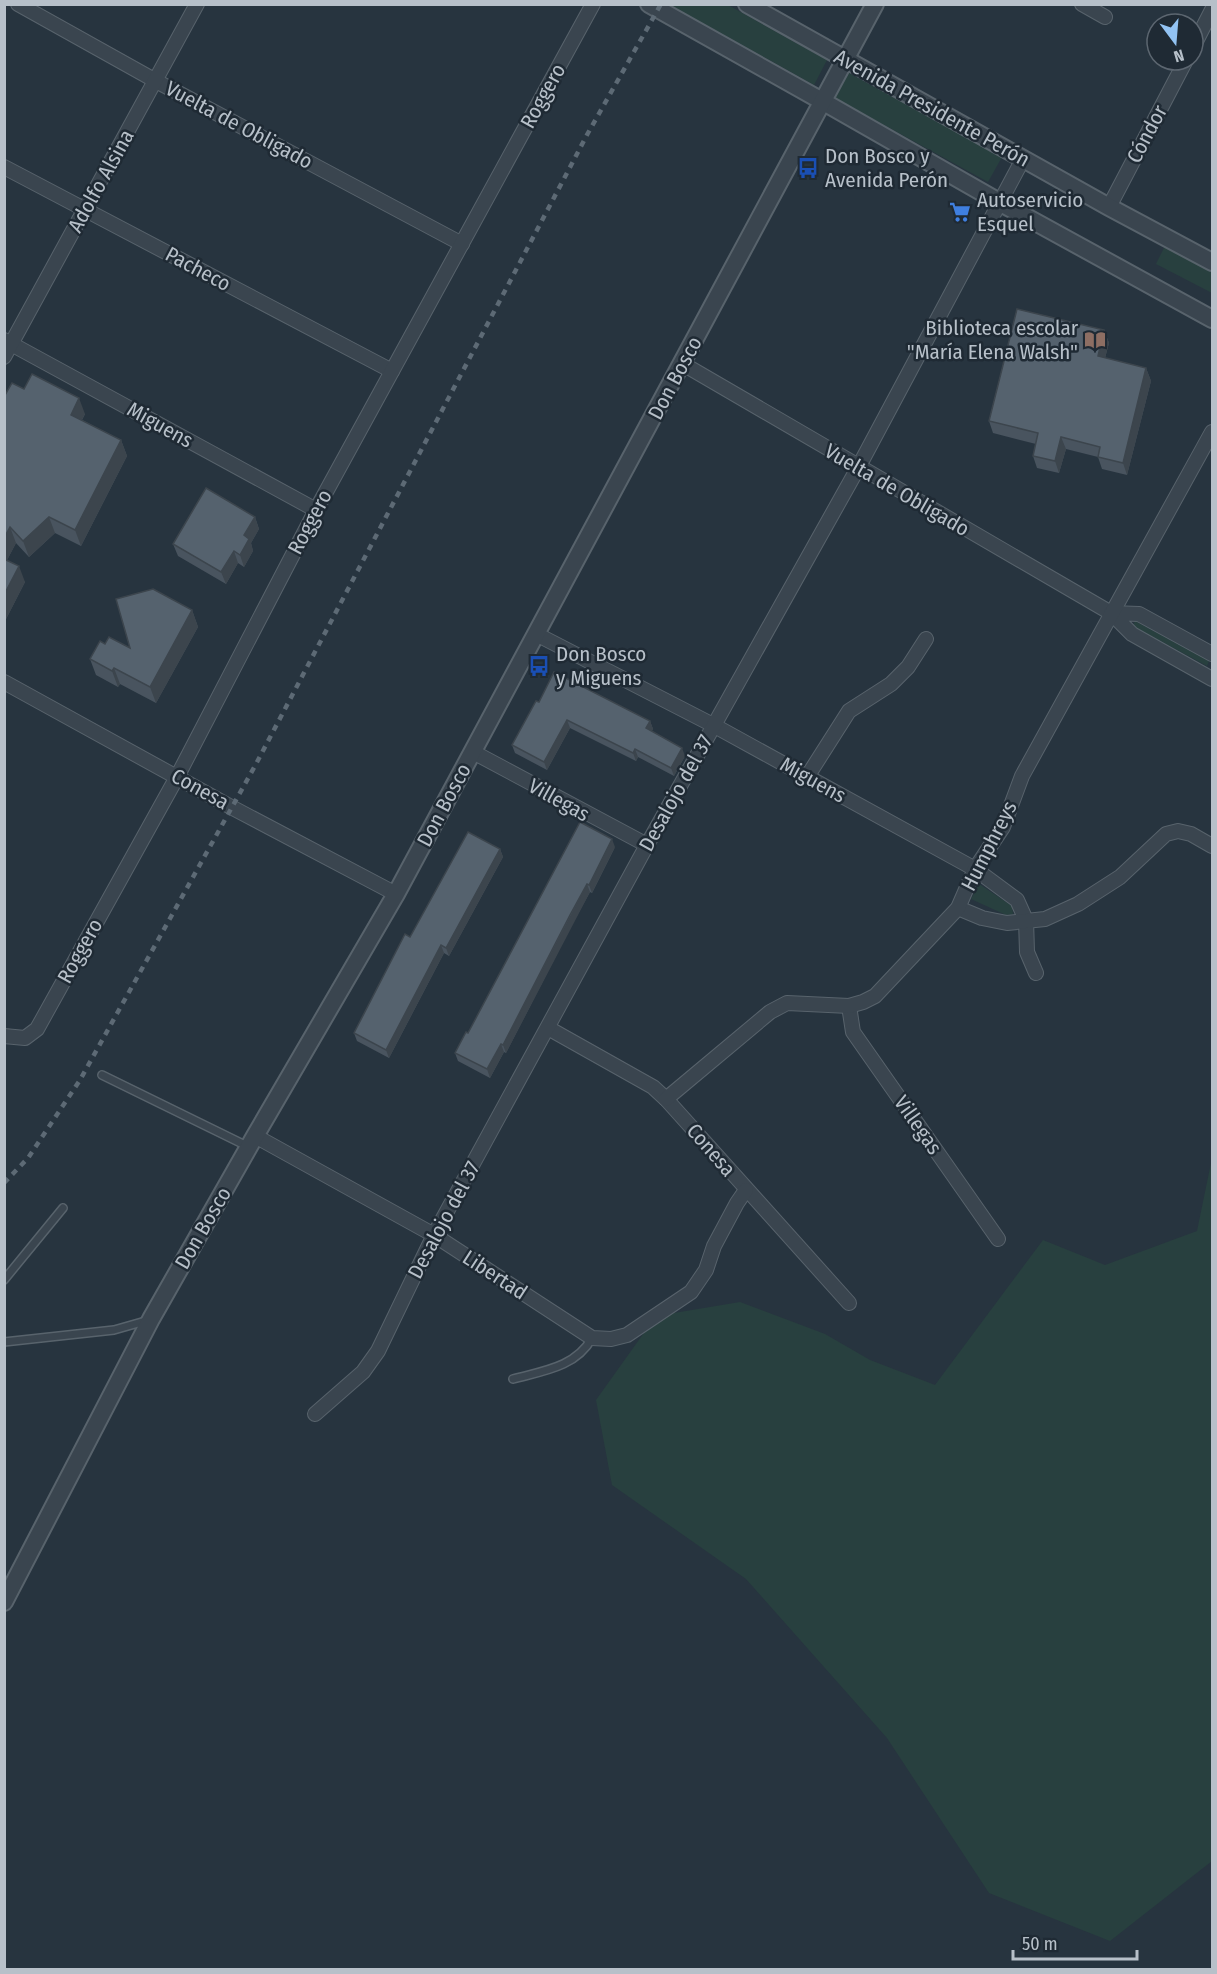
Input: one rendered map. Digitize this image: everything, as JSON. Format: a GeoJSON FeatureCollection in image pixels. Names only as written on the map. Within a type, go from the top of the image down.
{"type":"FeatureCollection","features":[{"type":"Feature","properties":{"kind":"street","name":"Vuelta de Obligado"},"geometry":{"type":"LineString","coordinates":[[18,4],[156,81],[462,244]]}},
{"type":"Feature","properties":{"kind":"street","name":"Adolfo Alsina"},"geometry":{"type":"LineString","coordinates":[[4,357],[8,342],[86,210],[197,4]]}},
{"type":"Feature","properties":{"kind":"street","name":"Roggero"},"geometry":{"type":"LineString","coordinates":[[4,1036],[25,1038],[37,1029],[177,777],[316,510],[593,4]]}},
{"type":"Feature","properties":{"kind":"street"},"geometry":{"type":"LineString","coordinates":[[649,4],[999,202],[1212,319]]}},
{"type":"Feature","properties":{"kind":"street","name":"Avenida Presidente Perón"},"geometry":{"type":"LineString","coordinates":[[747,4],[1109,207],[1212,261]]}},
{"type":"Feature","properties":{"kind":"street","name":"Don Bosco"},"geometry":{"type":"LineString","coordinates":[[4,1602],[151,1319],[396,894],[875,4]]}},
{"type":"Feature","properties":{"kind":"street"},"geometry":{"type":"LineString","coordinates":[[1082,4],[1105,18]]}},
{"type":"Feature","properties":{"kind":"street"},"geometry":{"type":"LineString","coordinates":[[1205,24],[1212,10]]}},
{"type":"Feature","properties":{"kind":"street","name":"Cóndor"},"geometry":{"type":"LineString","coordinates":[[1109,207],[1180,72]]}},
{"type":"Feature","properties":{"kind":"street","name":"Desalojo del 37"},"geometry":{"type":"LineString","coordinates":[[315,1414],[363,1372],[378,1351],[434,1235],[646,845],[858,468],[1023,159]]}},
{"type":"Feature","properties":{"kind":"street","name":"Pacheco"},"geometry":{"type":"LineString","coordinates":[[4,167],[392,371]]}},
{"type":"Feature","properties":{"kind":"street","name":"Miguens"},"geometry":{"type":"LineString","coordinates":[[8,342],[316,510]]}},
{"type":"Feature","properties":{"kind":"street","name":"Vuelta de Obligado"},"geometry":{"type":"LineString","coordinates":[[683,364],[858,468],[1111,613],[1132,634],[1212,679]]}},
{"type":"Feature","properties":{"kind":"street","name":"Humphreys"},"geometry":{"type":"LineString","coordinates":[[666,1099],[770,1012],[787,1003],[849,1006],[875,996],[958,908],[975,869],[1003,827],[1022,776],[1212,432]]}},
{"type":"Feature","properties":{"kind":"street","name":"Vuelta de Obligado"},"geometry":{"type":"LineString","coordinates":[[1111,613],[1139,614],[1212,654]]}},
{"type":"Feature","properties":{"kind":"street","name":"Miguens"},"geometry":{"type":"LineString","coordinates":[[536,634],[713,725],[975,869],[1017,900],[1026,920]]}},
{"type":"Feature","properties":{"kind":"street"},"geometry":{"type":"LineString","coordinates":[[807,777],[849,711],[891,684],[908,667],[926,639]]}},
{"type":"Feature","properties":{"kind":"street","name":"Conesa"},"geometry":{"type":"LineString","coordinates":[[4,682],[396,894]]}},
{"type":"Feature","properties":{"kind":"street","name":"Villegas"},"geometry":{"type":"LineString","coordinates":[[473,752],[646,845]]}},
{"type":"Feature","properties":{"kind":"street"},"geometry":{"type":"LineString","coordinates":[[958,908],[982,918],[1007,923],[1045,919],[1078,904],[1120,877],[1167,834],[1178,831],[1191,834],[1212,846]]}},
{"type":"Feature","properties":{"kind":"street"},"geometry":{"type":"LineString","coordinates":[[1026,920],[1027,952],[1035,973]]}},
{"type":"Feature","properties":{"kind":"street","name":"Villegas"},"geometry":{"type":"LineString","coordinates":[[849,1006],[853,1032],[998,1239]]}},
{"type":"Feature","properties":{"kind":"street","name":"Conesa"},"geometry":{"type":"LineString","coordinates":[[548,1028],[653,1087],[849,1303]]}},
{"type":"Feature","properties":{"kind":"street","name":"Libertad"},"geometry":{"type":"LineString","coordinates":[[252,1141],[434,1235],[592,1338],[611,1340],[627,1335],[691,1292],[706,1270],[714,1246],[746,1190]]}},
{"type":"Feature","properties":{"kind":"lane"},"geometry":{"type":"LineString","coordinates":[[102,1075],[252,1141]]}},
{"type":"Feature","properties":{"kind":"lane"},"geometry":{"type":"LineString","coordinates":[[4,1280],[63,1208]]}},
{"type":"Feature","properties":{"kind":"lane"},"geometry":{"type":"LineString","coordinates":[[4,1342],[114,1330],[151,1319]]}},
{"type":"Feature","properties":{"kind":"lane"},"geometry":{"type":"LineString","coordinates":[[513,1380],[564,1365],[586,1350],[592,1338]]}},
{"type":"Feature","properties":{"kind":"green space"},"geometry":{"type":"Polygon","coordinates":[[[670,5],[728,5],[827,60],[814,85],[670,5]]]}},
{"type":"Feature","properties":{"kind":"green space"},"geometry":{"type":"Polygon","coordinates":[[[849,73],[1002,157],[988,182],[835,98],[849,73]]]}},
{"type":"Feature","properties":{"kind":"green space"},"geometry":{"type":"Polygon","coordinates":[[[1166,244],[1212,268],[1212,293],[1156,264],[1166,244]]]}},
{"type":"Feature","properties":{"kind":"green space"},"geometry":{"type":"Polygon","coordinates":[[[1135,621],[1209,661],[1207,666],[1133,626],[1135,621]]]}},
{"type":"Feature","properties":{"kind":"green space"},"geometry":{"type":"Polygon","coordinates":[[[979,884],[1012,906],[1013,914],[1006,915],[971,899],[979,884]]]}},
{"type":"Feature","properties":{"kind":"green space"},"geometry":{"type":"Polygon","coordinates":[[[1212,1158],[1212,1861],[1110,1941],[989,1893],[887,1738],[746,1579],[612,1485],[596,1400],[656,1316],[740,1302],[825,1334],[870,1360],[935,1385],[1043,1240],[1105,1265],[1197,1231],[1212,1158]]]}},
{"type":"Feature","properties":{"kind":"building"},"geometry":{"type":"Polygon","coordinates":[[[1017,309],[1104,330],[1098,356],[1146,368],[1123,463],[1098,457],[1100,447],[1061,437],[1055,461],[1033,456],[1038,433],[989,421],[1017,309]]]}},
{"type":"Feature","properties":{"kind":"building"},"geometry":{"type":"Polygon","coordinates":[[[32,374],[79,398],[71,415],[121,440],[75,530],[49,517],[23,541],[10,527],[4,538],[4,397],[12,383],[24,389],[32,374]]]}},
{"type":"Feature","properties":{"kind":"building"},"geometry":{"type":"Polygon","coordinates":[[[206,488],[255,517],[244,535],[249,539],[240,555],[234,551],[221,572],[173,544],[206,488]]]}},
{"type":"Feature","properties":{"kind":"building"},"geometry":{"type":"Polygon","coordinates":[[[4,559],[19,566],[4,595],[4,559]]]}},
{"type":"Feature","properties":{"kind":"building"},"geometry":{"type":"Polygon","coordinates":[[[153,589],[192,610],[150,687],[114,668],[112,671],[90,659],[100,641],[105,644],[109,637],[130,648],[116,599],[153,589]]]}},
{"type":"Feature","properties":{"kind":"building"},"geometry":{"type":"Polygon","coordinates":[[[554,672],[650,721],[646,728],[682,748],[671,768],[635,749],[633,753],[567,720],[544,762],[512,745],[536,701],[539,702],[554,672]]]}},
{"type":"Feature","properties":{"kind":"building"},"geometry":{"type":"Polygon","coordinates":[[[580,822],[612,839],[503,1045],[501,1044],[487,1069],[455,1053],[466,1032],[468,1033],[580,822]]]}},
{"type":"Feature","properties":{"kind":"building"},"geometry":{"type":"Polygon","coordinates":[[[468,832],[500,849],[446,948],[441,945],[386,1050],[354,1033],[405,934],[410,937],[468,832]]]}},
{"type":"Feature","properties":{"kind":"railway"},"geometry":{"type":"LineString","coordinates":[[4,1183],[28,1158],[80,1080],[256,764],[588,133],[661,4]]}},
{"type":"Feature","properties":{"kind":"place","name":"Don Bosco y Avenida Perón"},"geometry":{"type":"Point","coordinates":[808,168]}},
{"type":"Feature","properties":{"kind":"place","name":"Autoservicio Esquel"},"geometry":{"type":"Point","coordinates":[960,212]}},
{"type":"Feature","properties":{"kind":"place","name":"Biblioteca escolar \"María Elena Walsh\""},"geometry":{"type":"Point","coordinates":[1095,340]}},
{"type":"Feature","properties":{"kind":"place","name":"Don Bosco y Miguens"},"geometry":{"type":"Point","coordinates":[539,666]}}]}
